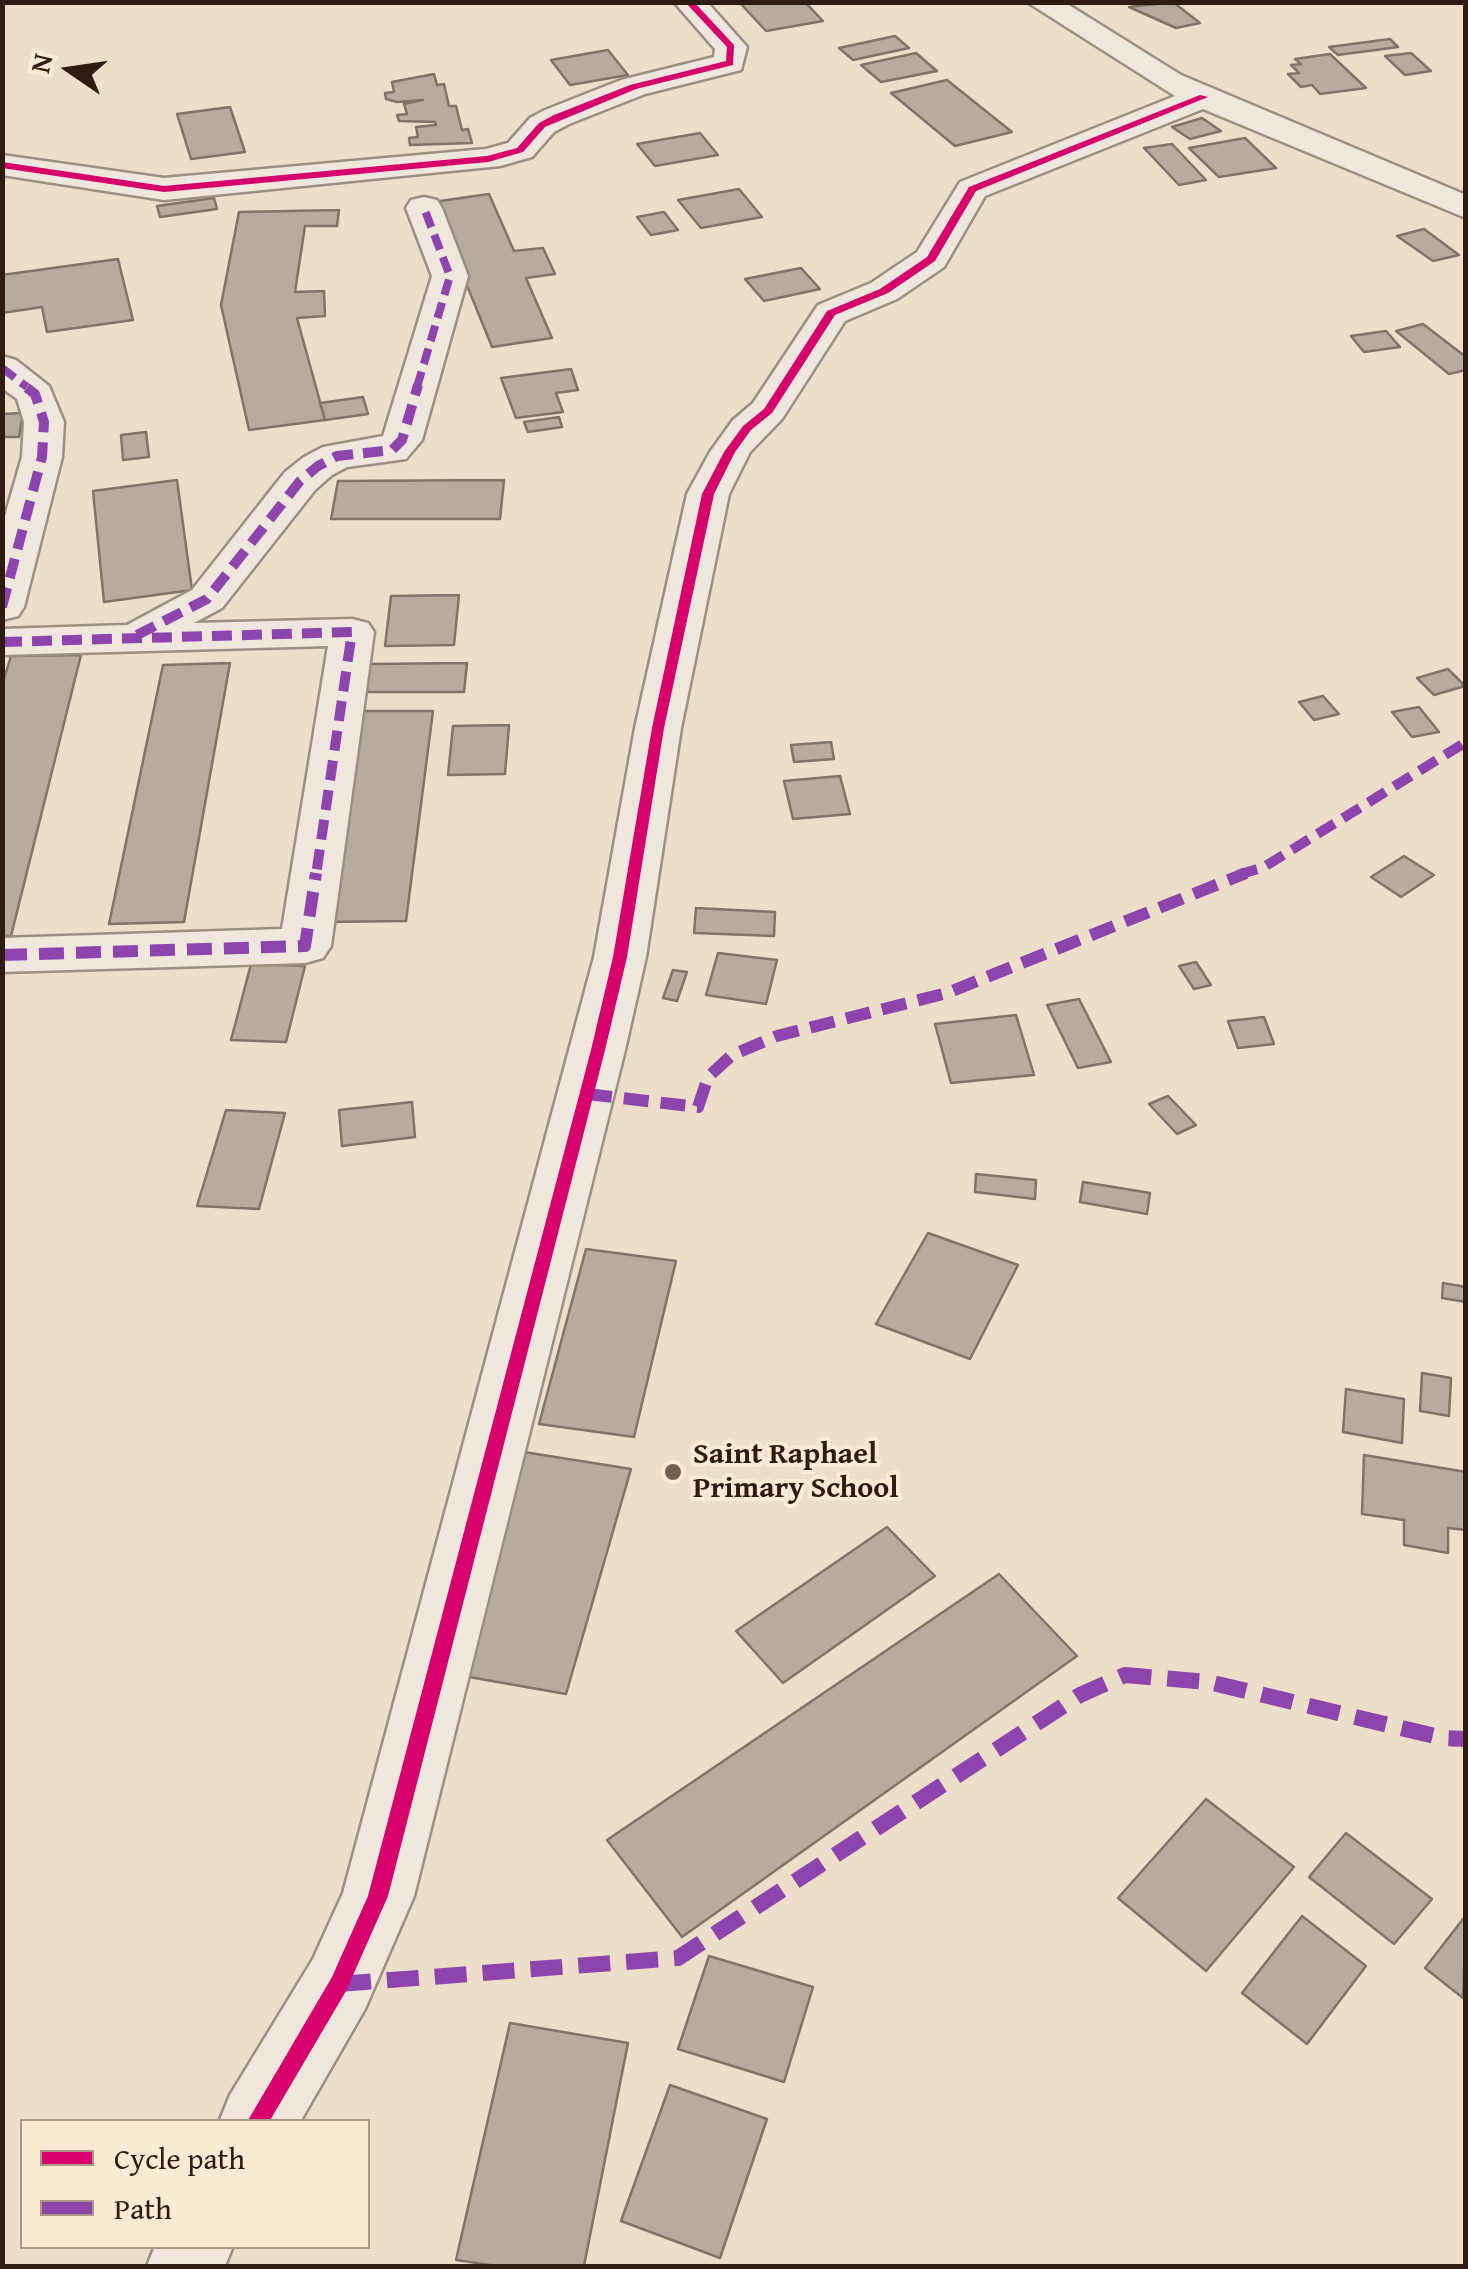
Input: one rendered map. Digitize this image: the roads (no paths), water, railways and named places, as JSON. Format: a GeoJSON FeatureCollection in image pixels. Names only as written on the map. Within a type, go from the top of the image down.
{"type":"FeatureCollection","features":[{"type":"Feature","properties":{"kind":"street"},"geometry":{"type":"LineString","coordinates":[[2,165],[164,190],[488,159],[520,150],[542,125],[572,111],[633,87],[730,62],[732,47],[689,2]]}},
{"type":"Feature","properties":{"kind":"street"},"geometry":{"type":"LineString","coordinates":[[1042,2],[1136,64],[1466,208]]}},
{"type":"Feature","properties":{"kind":"street"},"geometry":{"type":"LineString","coordinates":[[259,2119],[339,1984],[378,1896],[620,957],[658,728],[708,494],[746,428],[768,410],[831,313],[884,292],[931,259],[972,189],[1203,96]]}},
{"type":"Feature","properties":{"kind":"street"},"geometry":{"type":"LineString","coordinates":[[128,639],[207,599],[300,480],[318,466],[337,456],[392,450],[402,440],[450,276],[424,208]]}},
{"type":"Feature","properties":{"kind":"street"},"geometry":{"type":"LineString","coordinates":[[2,368],[35,394],[44,422],[42,457],[2,607]]}},
{"type":"Feature","properties":{"kind":"street"},"geometry":{"type":"LineString","coordinates":[[2,642],[352,632],[305,946],[2,956]]}},
{"type":"Feature","properties":{"kind":"place","name":"Saint Raphael Primary School"},"geometry":{"type":"Point","coordinates":[673,1472]}}]}
